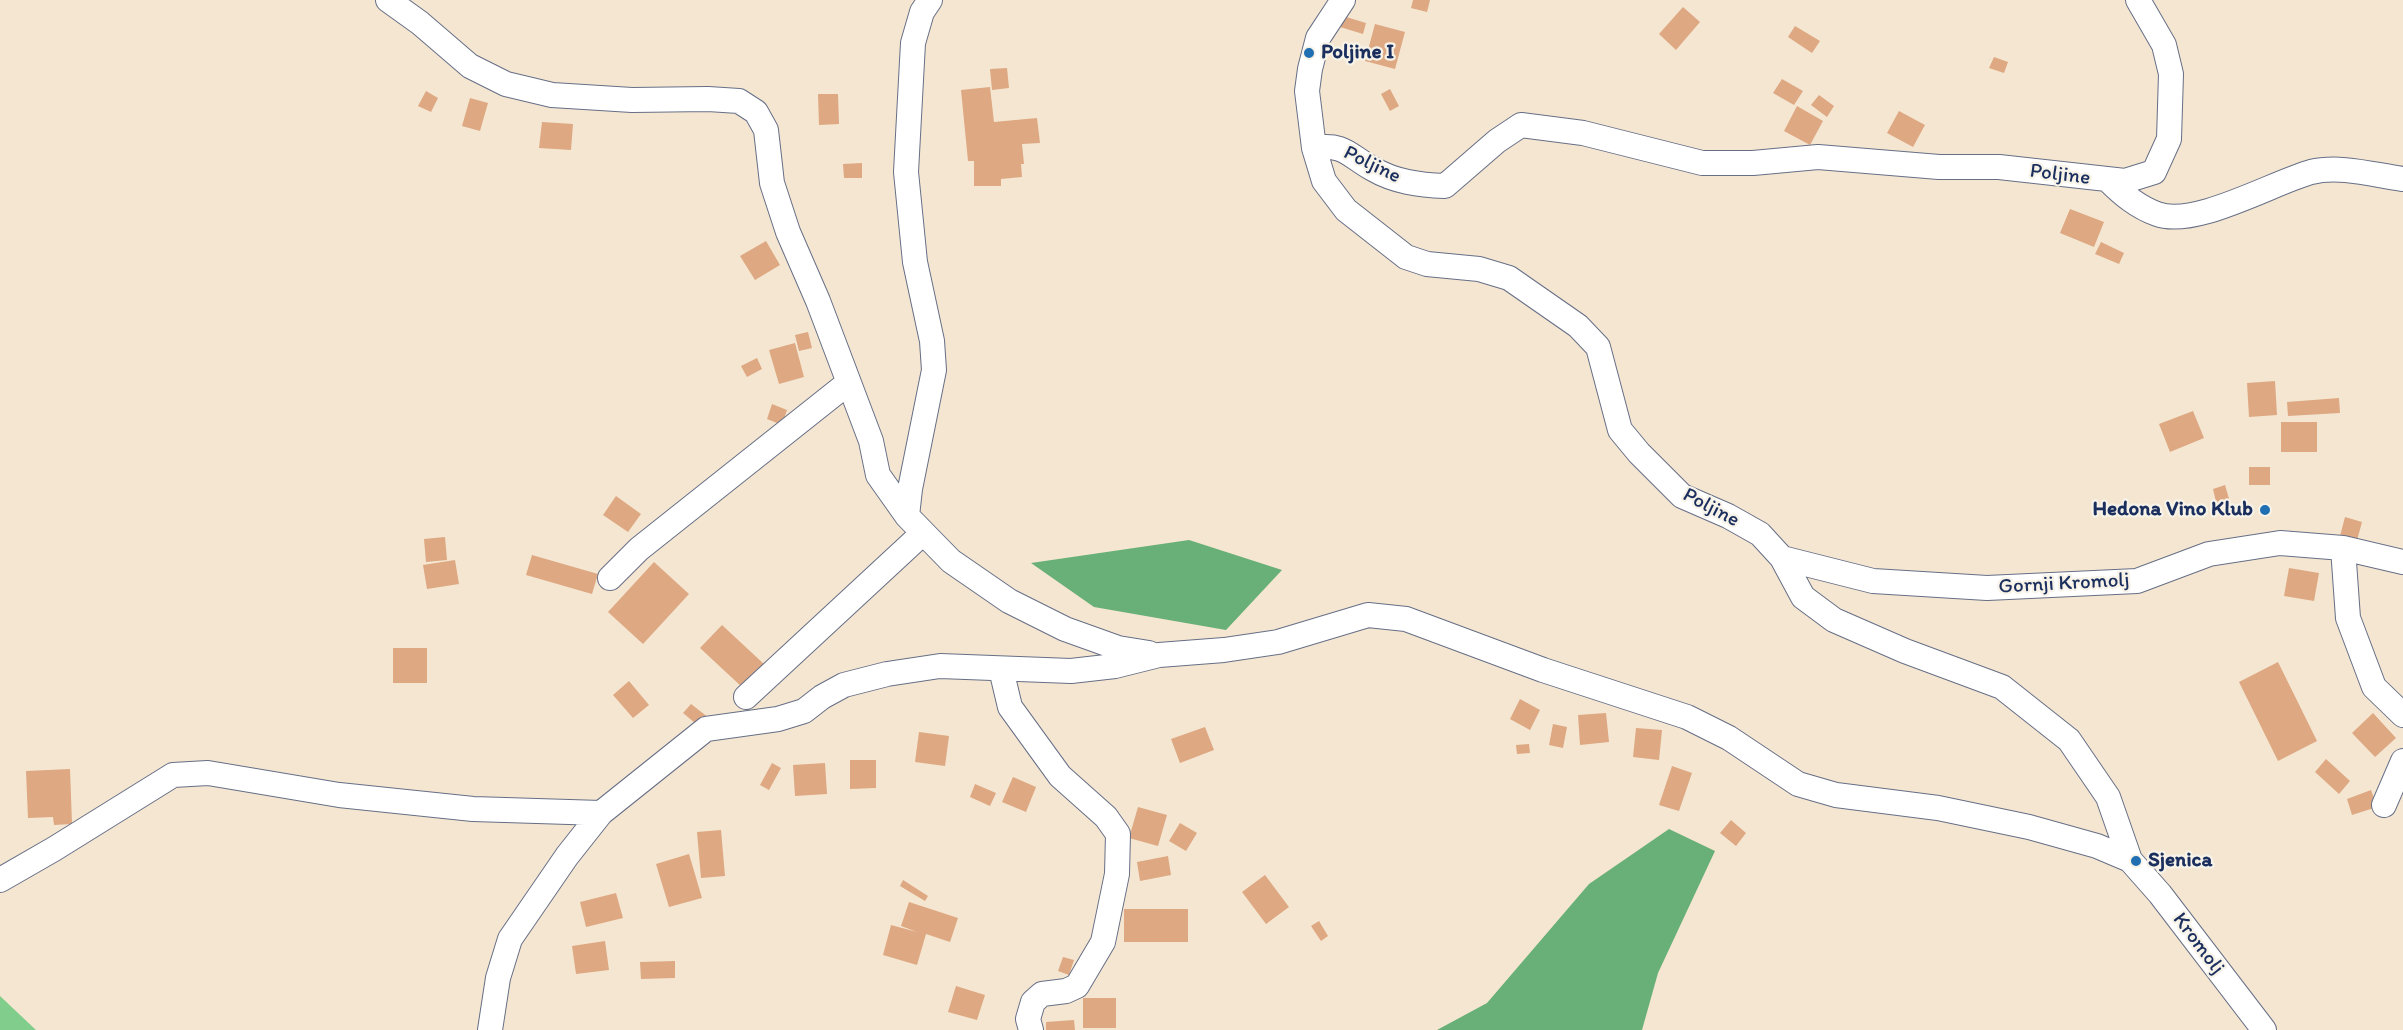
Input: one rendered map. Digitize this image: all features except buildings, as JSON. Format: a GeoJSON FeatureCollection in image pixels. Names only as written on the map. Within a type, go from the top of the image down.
{"type":"FeatureCollection","features":[{"type":"Feature","properties":{"kind":"street"},"geometry":{"type":"LineString","coordinates":[[388,0],[420,23],[470,66],[506,84],[563,96],[632,100],[739,101],[756,112],[766,130],[772,183],[788,232],[818,301],[871,441],[878,475],[915,525],[951,561],[1009,601],[1065,629],[1118,648],[1159,655]]}},
{"type":"Feature","properties":{"kind":"street"},"geometry":{"type":"LineString","coordinates":[[915,525],[910,489],[934,370],[932,341],[915,262],[906,172],[913,43],[922,12],[930,0]]}},
{"type":"Feature","properties":{"kind":"street","name":"Poljine"},"geometry":{"type":"LineString","coordinates":[[1343,0],[1318,38],[1307,91],[1314,148],[1324,181],[1346,210],[1406,257],[1427,264],[1479,269],[1509,278],[1578,326],[1598,347],[1620,429],[1639,453],[1683,496],[1728,516],[1760,534],[1782,558],[1803,597],[1834,620],[1905,651],[2002,687],[2069,740],[2108,798],[2130,860]]}},
{"type":"Feature","properties":{"kind":"street","name":"Poljine"},"geometry":{"type":"LineString","coordinates":[[1314,148],[1330,145],[1346,150],[1373,170],[1416,185],[1445,186],[1497,141],[1521,125],[1583,133],[1702,163],[1753,163],[1818,157],[1939,167],[1998,167],[2125,181],[2154,172],[2169,139],[2170,74],[2164,45],[2138,0]]}},
{"type":"Feature","properties":{"kind":"street"},"geometry":{"type":"LineString","coordinates":[[2108,180],[2124,197],[2158,215],[2184,216],[2223,206],[2311,172],[2337,171],[2403,179]]}},
{"type":"Feature","properties":{"kind":"street"},"geometry":{"type":"LineString","coordinates":[[610,578],[639,549],[848,383]]}},
{"type":"Feature","properties":{"kind":"street"},"geometry":{"type":"LineString","coordinates":[[746,697],[915,525]]}},
{"type":"Feature","properties":{"kind":"street","name":"Gornji Kromolj"},"geometry":{"type":"LineString","coordinates":[[1782,558],[1873,581],[1987,588],[2137,581],[2209,554],[2280,543],[2343,548],[2403,562]]}},
{"type":"Feature","properties":{"kind":"street"},"geometry":{"type":"LineString","coordinates":[[2343,548],[2348,618],[2374,687],[2403,715]]}},
{"type":"Feature","properties":{"kind":"street"},"geometry":{"type":"LineString","coordinates":[[490,1030],[498,978],[510,939],[567,856],[601,813],[706,729],[778,718],[804,711],[822,697],[844,685],[887,674],[940,666],[1071,671],[1115,666],[1159,655],[1224,650],[1278,642],[1368,615],[1406,619],[1544,670],[1687,717],[1729,738],[1798,784],[1836,795],[1938,808],[2029,827],[2097,846],[2130,860]]}},
{"type":"Feature","properties":{"kind":"street"},"geometry":{"type":"LineString","coordinates":[[1001,669],[1010,707],[1060,776],[1106,817],[1118,834],[1118,874],[1103,942],[1077,986],[1066,991],[1042,994],[1033,1002],[1028,1019],[1031,1030]]}},
{"type":"Feature","properties":{"kind":"street"},"geometry":{"type":"LineString","coordinates":[[2384,805],[2403,761]]}},
{"type":"Feature","properties":{"kind":"street"},"geometry":{"type":"LineString","coordinates":[[0,880],[173,775],[208,773],[339,795],[473,809],[601,813]]}},
{"type":"Feature","properties":{"kind":"street","name":"Kromolj"},"geometry":{"type":"LineString","coordinates":[[2130,860],[2160,894],[2264,1030]]}},
{"type":"Feature","properties":{"kind":"green space"},"geometry":{"type":"Polygon","coordinates":[[[1189,540],[1282,570],[1226,630],[1094,607],[1031,563],[1189,540]]]}},
{"type":"Feature","properties":{"kind":"green space"},"geometry":{"type":"Polygon","coordinates":[[[1669,829],[1715,851],[1658,973],[1642,1030],[1437,1030],[1487,1003],[1589,884],[1669,829]]]}},
{"type":"Feature","properties":{"kind":"green space"},"geometry":{"type":"Polygon","coordinates":[[[0,996],[36,1030],[0,1030],[0,996]]]}},
{"type":"Feature","properties":{"kind":"place","name":"Poljine I"},"geometry":{"type":"Point","coordinates":[1309,53]}},
{"type":"Feature","properties":{"kind":"place","name":"Hedona Vino Klub"},"geometry":{"type":"Point","coordinates":[2265,510]}},
{"type":"Feature","properties":{"kind":"place","name":"Sjenica"},"geometry":{"type":"Point","coordinates":[2136,861]}}]}
